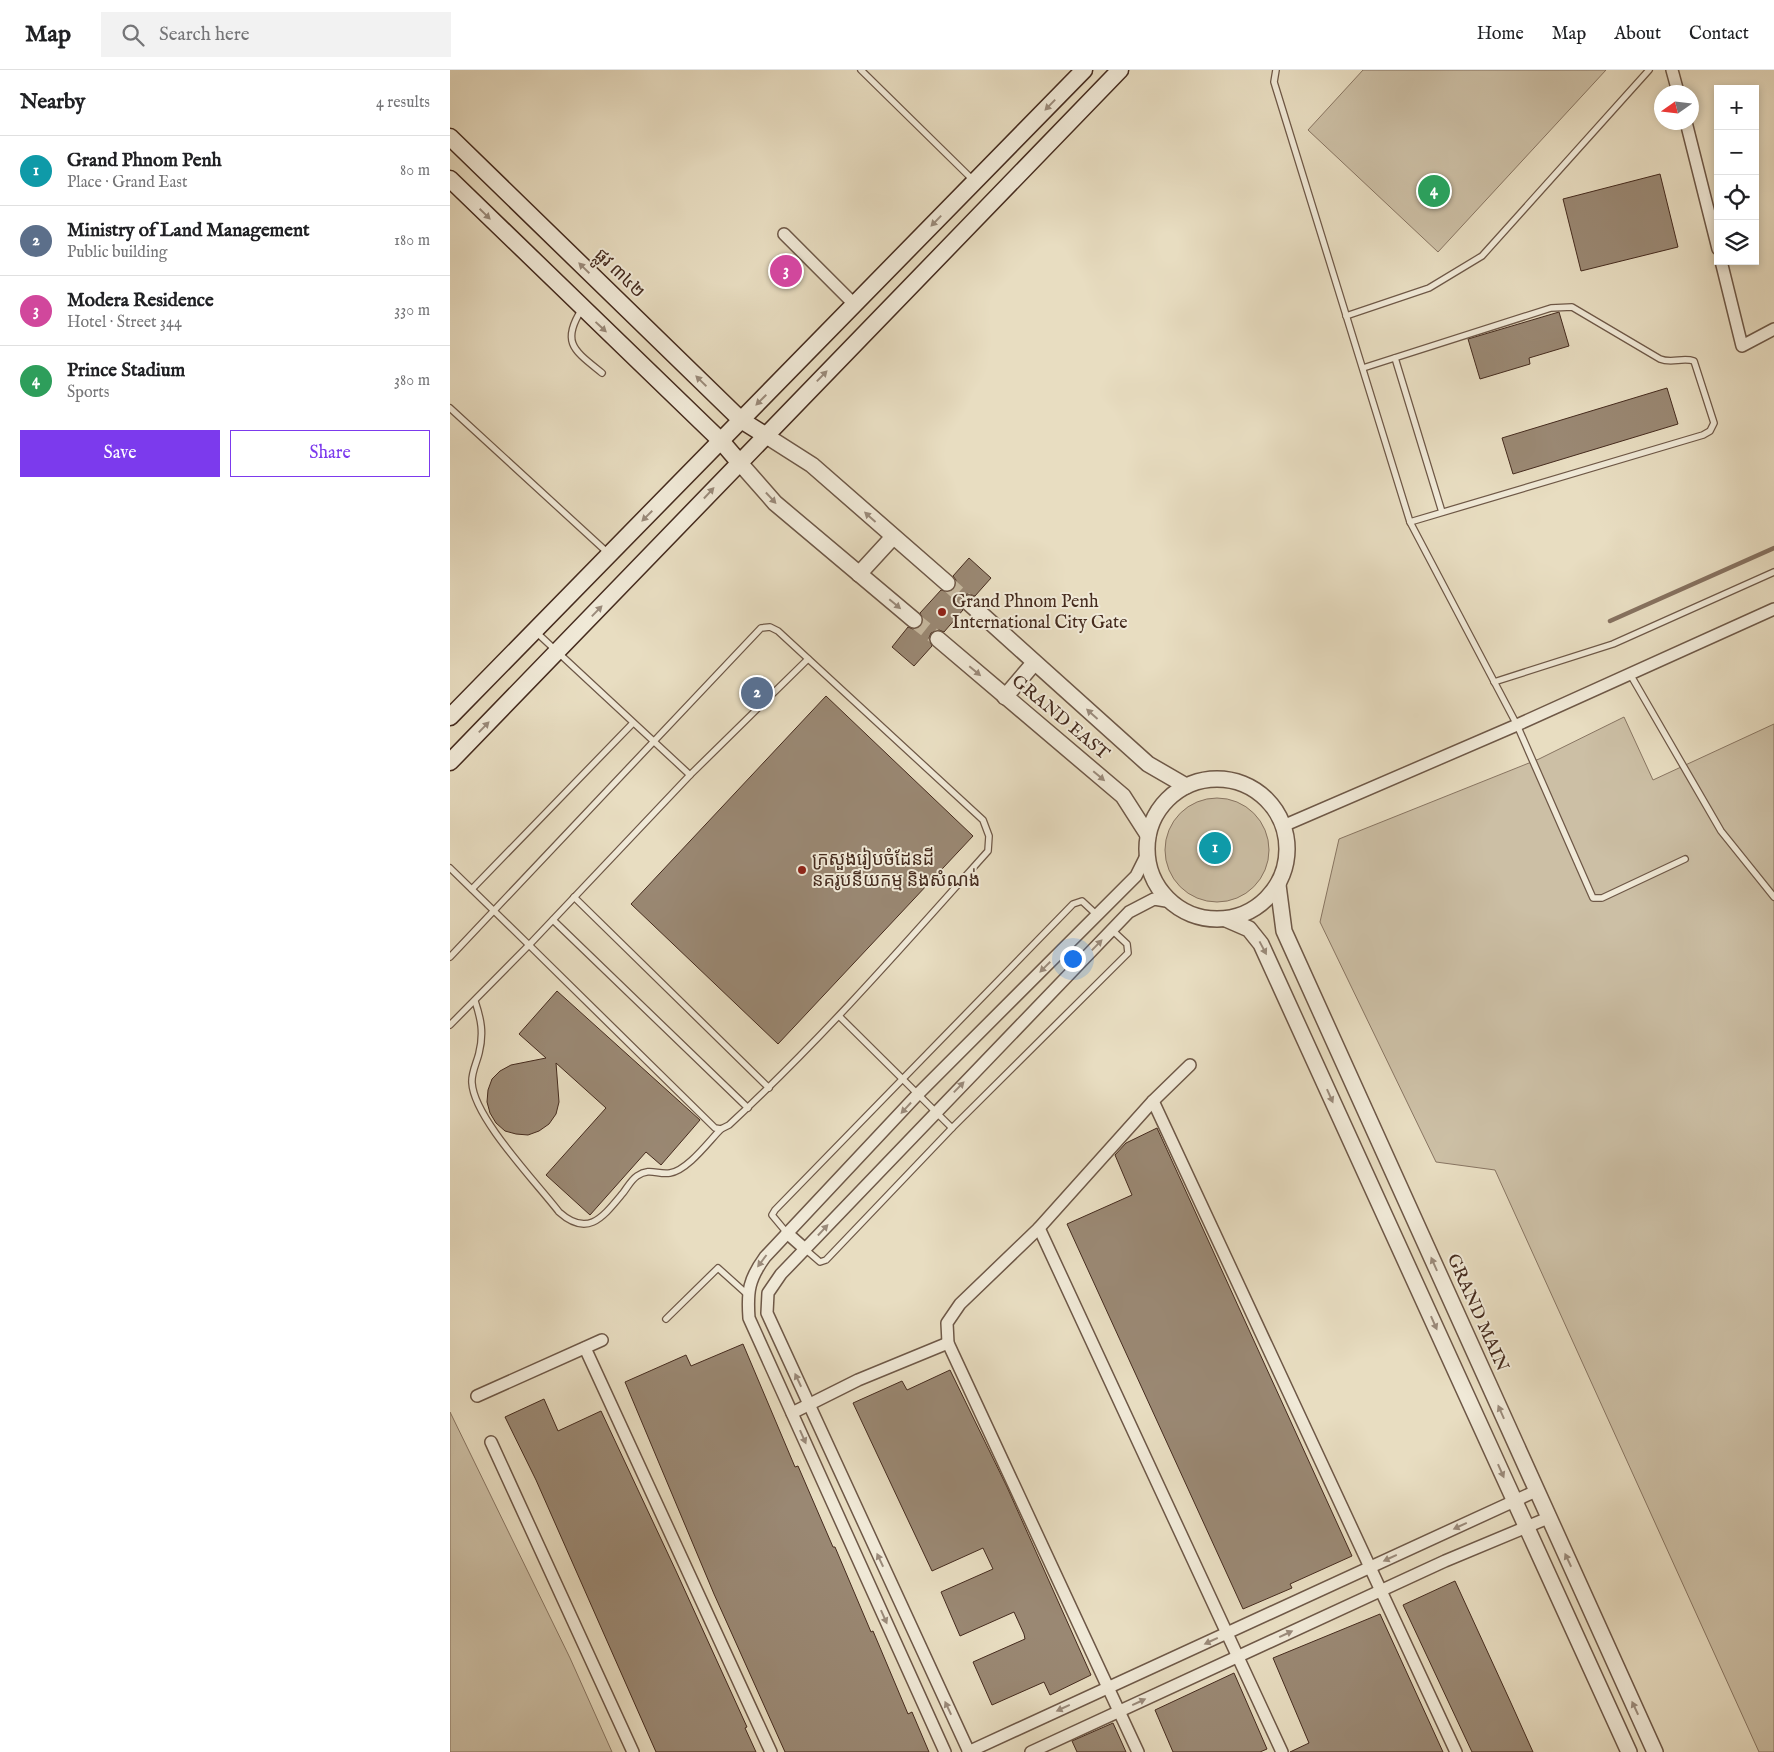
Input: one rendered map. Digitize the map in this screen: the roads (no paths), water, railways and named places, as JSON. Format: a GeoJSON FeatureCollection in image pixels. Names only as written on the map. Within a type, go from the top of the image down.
{"type":"FeatureCollection","features":[{"type":"Feature","properties":{"kind":"main road"},"geometry":{"type":"LineString","coordinates":[[450,717],[1084,70]]}},
{"type":"Feature","properties":{"kind":"main road"},"geometry":{"type":"LineString","coordinates":[[450,762],[1120,70]]}},
{"type":"Feature","properties":{"kind":"main road","name":"ផ្លូវ ៣៤២"},"geometry":{"type":"LineString","coordinates":[[450,137],[741,420],[765,435]]}},
{"type":"Feature","properties":{"kind":"main road"},"geometry":{"type":"LineString","coordinates":[[450,180],[721,441],[739,462]]}},
{"type":"Feature","properties":{"kind":"street"},"geometry":{"type":"LineString","coordinates":[[1672,70],[1676,85]]}},
{"type":"Feature","properties":{"kind":"street"},"geometry":{"type":"LineString","coordinates":[[1688,130],[1714,233]]}},
{"type":"Feature","properties":{"kind":"street"},"geometry":{"type":"LineString","coordinates":[[784,234],[855,305]]}},
{"type":"Feature","properties":{"kind":"street"},"geometry":{"type":"LineString","coordinates":[[1722,265],[1742,346],[1774,329]]}},
{"type":"Feature","properties":{"kind":"street"},"geometry":{"type":"LineString","coordinates":[[765,435],[812,466],[947,583]]}},
{"type":"Feature","properties":{"kind":"street"},"geometry":{"type":"LineString","coordinates":[[739,462],[775,503],[914,620]]}},
{"type":"Feature","properties":{"kind":"street"},"geometry":{"type":"LineString","coordinates":[[860,574],[892,537]]}},
{"type":"Feature","properties":{"kind":"street","name":"GRAND EAST"},"geometry":{"type":"LineString","coordinates":[[969,603],[1148,764],[1186,786]]}},
{"type":"Feature","properties":{"kind":"street"},"geometry":{"type":"LineString","coordinates":[[1283,826],[1517,725],[1774,609]]}},
{"type":"Feature","properties":{"kind":"street","name":"GRAND EAST"},"geometry":{"type":"LineString","coordinates":[[938,639],[1123,796],[1148,835]]}},
{"type":"Feature","properties":{"kind":"street"},"geometry":{"type":"LineString","coordinates":[[1005,697],[1034,663]]}},
{"type":"Feature","properties":{"kind":"street"},"geometry":{"type":"LineString","coordinates":[[1222,779],[1242,783],[1259,793],[1271,804],[1283,826],[1287,846],[1285,866],[1278,885],[1266,900],[1250,912],[1226,919],[1202,918],[1172,902],[1162,893],[1152,876],[1147,854],[1148,835],[1156,816],[1168,799],[1186,786],[1202,780],[1222,779]]}},
{"type":"Feature","properties":{"kind":"street"},"geometry":{"type":"LineString","coordinates":[[946,1752],[749,1318],[748,1295],[752,1275],[788,1233],[918,1094],[1136,876],[1147,854]]}},
{"type":"Feature","properties":{"kind":"street","name":"GRAND MAIN"},"geometry":{"type":"LineString","coordinates":[[1278,885],[1284,931],[1655,1752]]}},
{"type":"Feature","properties":{"kind":"street"},"geometry":{"type":"LineString","coordinates":[[1172,902],[1154,899],[1129,912],[935,1111],[781,1274],[768,1293],[768,1313],[968,1752],[1536,1491]]}},
{"type":"Feature","properties":{"kind":"street"},"geometry":{"type":"LineString","coordinates":[[1226,919],[1249,929],[1261,944],[1629,1752]]}},
{"type":"Feature","properties":{"kind":"street"},"geometry":{"type":"LineString","coordinates":[[1138,1752],[948,1343],[947,1323],[960,1304],[1040,1228],[1153,1101],[1190,1065]]}},
{"type":"Feature","properties":{"kind":"street"},"geometry":{"type":"LineString","coordinates":[[1153,1101],[1372,1567],[1456,1752]]}},
{"type":"Feature","properties":{"kind":"street"},"geometry":{"type":"LineString","coordinates":[[1040,1228],[1282,1752]]}},
{"type":"Feature","properties":{"kind":"street"},"geometry":{"type":"LineString","coordinates":[[788,1233],[805,1249]]}},
{"type":"Feature","properties":{"kind":"street"},"geometry":{"type":"LineString","coordinates":[[748,1295],[767,1299]]}},
{"type":"Feature","properties":{"kind":"street"},"geometry":{"type":"LineString","coordinates":[[477,1396],[602,1340]]}},
{"type":"Feature","properties":{"kind":"street"},"geometry":{"type":"LineString","coordinates":[[792,1413],[858,1380],[948,1343]]}},
{"type":"Feature","properties":{"kind":"street"},"geometry":{"type":"LineString","coordinates":[[585,1348],[770,1752]]}},
{"type":"Feature","properties":{"kind":"street"},"geometry":{"type":"LineString","coordinates":[[491,1442],[633,1752]]}},
{"type":"Feature","properties":{"kind":"street"},"geometry":{"type":"LineString","coordinates":[[1031,1752],[1382,1590],[1548,1518]]}},
{"type":"Feature","properties":{"kind":"lane"},"geometry":{"type":"LineString","coordinates":[[862,70],[975,182]]}},
{"type":"Feature","properties":{"kind":"lane"},"geometry":{"type":"LineString","coordinates":[[1276,70],[1274,82],[1410,522],[1517,725],[1593,898],[1602,898],[1686,860]]}},
{"type":"Feature","properties":{"kind":"lane"},"geometry":{"type":"LineString","coordinates":[[1346,316],[1429,288],[1482,256],[1649,70]]}},
{"type":"Feature","properties":{"kind":"lane"},"geometry":{"type":"LineString","coordinates":[[1362,368],[1551,308],[1566,306],[1572,307],[1660,359],[1668,362],[1686,358],[1694,361],[1699,370],[1714,424],[1710,431],[1410,522]]}},
{"type":"Feature","properties":{"kind":"lane"},"geometry":{"type":"LineString","coordinates":[[582,309],[570,335],[575,348],[602,372]]}},
{"type":"Feature","properties":{"kind":"lane"},"geometry":{"type":"LineString","coordinates":[[1395,358],[1442,512]]}},
{"type":"Feature","properties":{"kind":"lane"},"geometry":{"type":"LineString","coordinates":[[450,408],[609,555]]}},
{"type":"Feature","properties":{"kind":"lane"},"geometry":{"type":"LineString","coordinates":[[1494,682],[1613,644],[1774,572]]}},
{"type":"Feature","properties":{"kind":"lane"},"geometry":{"type":"LineString","coordinates":[[450,957],[653,740],[761,628],[770,627],[778,631],[983,820],[989,836],[988,851],[840,1016],[769,1088],[729,1125],[722,1129],[683,1168],[669,1173],[647,1170],[635,1177],[598,1220],[586,1224],[572,1223],[559,1212],[484,1118],[475,1100],[471,1081],[480,1052],[483,1028],[475,1000]]}},
{"type":"Feature","properties":{"kind":"lane"},"geometry":{"type":"LineString","coordinates":[[534,631],[558,651],[690,775]]}},
{"type":"Feature","properties":{"kind":"lane"},"geometry":{"type":"LineString","coordinates":[[450,1025],[553,920],[690,775],[808,659]]}},
{"type":"Feature","properties":{"kind":"lane"},"geometry":{"type":"LineString","coordinates":[[1630,674],[1721,831],[1774,897]]}},
{"type":"Feature","properties":{"kind":"lane"},"geometry":{"type":"LineString","coordinates":[[472,889],[633,723]]}},
{"type":"Feature","properties":{"kind":"lane"},"geometry":{"type":"LineString","coordinates":[[450,868],[715,1128],[722,1129]]}},
{"type":"Feature","properties":{"kind":"lane"},"geometry":{"type":"LineString","coordinates":[[574,897],[769,1088]]}},
{"type":"Feature","properties":{"kind":"lane"},"geometry":{"type":"LineString","coordinates":[[788,1233],[774,1220],[772,1215],[775,1210],[1073,904],[1082,901],[1097,915]]}},
{"type":"Feature","properties":{"kind":"lane"},"geometry":{"type":"LineString","coordinates":[[553,920],[748,1108]]}},
{"type":"Feature","properties":{"kind":"lane"},"geometry":{"type":"LineString","coordinates":[[805,1249],[815,1260],[820,1262],[826,1260],[952,1128],[1128,953],[1127,944],[1112,930]]}},
{"type":"Feature","properties":{"kind":"lane"},"geometry":{"type":"LineString","coordinates":[[840,1016],[952,1128]]}},
{"type":"Feature","properties":{"kind":"lane"},"geometry":{"type":"LineString","coordinates":[[666,1318],[718,1268],[748,1295]]}},
{"type":"Feature","properties":{"kind":"waterway"},"geometry":{"type":"LineString","coordinates":[[1610,621],[1774,548]]}},
{"type":"Feature","properties":{"kind":"tunnel"},"geometry":{"type":"LineString","coordinates":[[947,583],[969,603]]}},
{"type":"Feature","properties":{"kind":"tunnel"},"geometry":{"type":"LineString","coordinates":[[914,620],[938,639]]}},
{"type":"Feature","properties":{"kind":"place","name":"Prince Stadium"},"geometry":{"type":"Point","coordinates":[1434,191]}},
{"type":"Feature","properties":{"kind":"place","name":"Modera Residence"},"geometry":{"type":"Point","coordinates":[786,271]}},
{"type":"Feature","properties":{"kind":"place","name":"Grand Phnom Penh International City Gate"},"geometry":{"type":"Point","coordinates":[942,612]}},
{"type":"Feature","properties":{"kind":"place","name":"Ministry of Land Management"},"geometry":{"type":"Point","coordinates":[757,693]}},
{"type":"Feature","properties":{"kind":"place","name":"Grand Phnom Penh"},"geometry":{"type":"Point","coordinates":[1215,848]}},
{"type":"Feature","properties":{"kind":"place","name":"ក្រសួងរៀបចំដែនដី នគរូបនីយកម្ម និងសំណង់"},"geometry":{"type":"Point","coordinates":[802,870]}}]}
